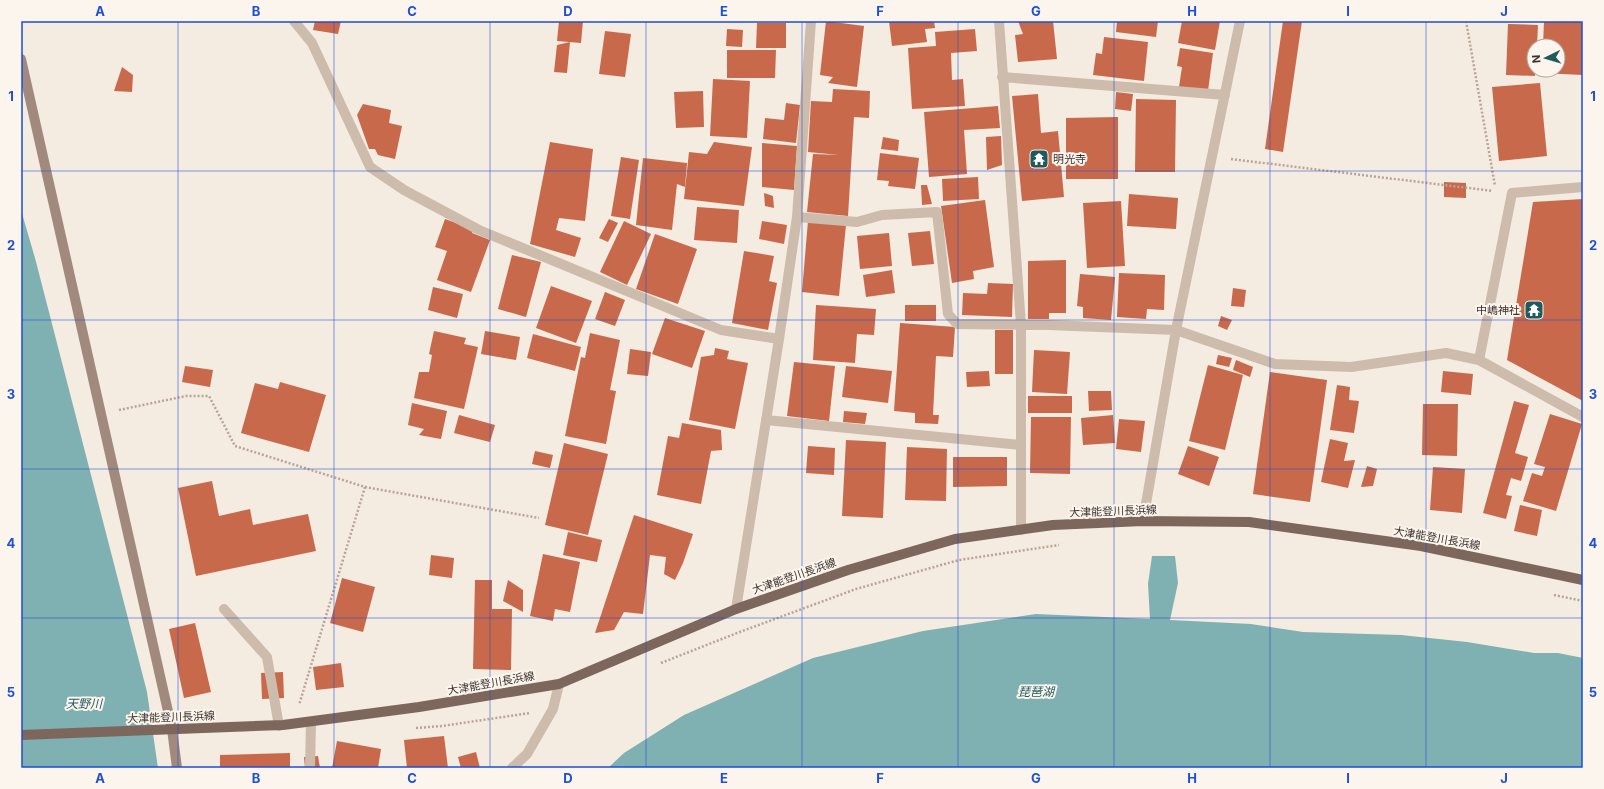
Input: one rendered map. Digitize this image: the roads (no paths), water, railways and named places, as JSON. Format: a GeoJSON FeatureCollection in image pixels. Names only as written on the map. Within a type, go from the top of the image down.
{"type":"FeatureCollection","features":[{"type":"Feature","properties":{"kind":"main road","name":"大津能登川長浜線"},"geometry":{"type":"LineString","coordinates":[[21,735],[279,726],[419,707],[559,684],[736,609],[848,570],[955,539],[1053,525],[1143,521],[1249,522],[1421,546],[1583,580]]}},
{"type":"Feature","properties":{"kind":"street"},"geometry":{"type":"LineString","coordinates":[[294,21],[312,43],[370,167],[404,190],[480,230],[721,330],[779,339]]}},
{"type":"Feature","properties":{"kind":"street"},"geometry":{"type":"LineString","coordinates":[[736,609],[797,217],[811,21]]}},
{"type":"Feature","properties":{"kind":"street"},"geometry":{"type":"LineString","coordinates":[[999,21],[1002,77],[1022,325],[1021,530]]}},
{"type":"Feature","properties":{"kind":"street"},"geometry":{"type":"LineString","coordinates":[[1143,521],[1176,330],[1240,21]]}},
{"type":"Feature","properties":{"kind":"street"},"geometry":{"type":"LineString","coordinates":[[21,59],[172,729],[177,768]]}},
{"type":"Feature","properties":{"kind":"street"},"geometry":{"type":"LineString","coordinates":[[1002,77],[1224,95]]}},
{"type":"Feature","properties":{"kind":"street"},"geometry":{"type":"LineString","coordinates":[[1479,360],[1512,194],[1583,187]]}},
{"type":"Feature","properties":{"kind":"street"},"geometry":{"type":"LineString","coordinates":[[797,217],[857,222],[882,215],[937,212],[948,314],[957,324],[1176,330],[1275,364],[1351,367],[1446,353],[1479,360],[1583,417]]}},
{"type":"Feature","properties":{"kind":"street"},"geometry":{"type":"LineString","coordinates":[[766,420],[1021,445]]}},
{"type":"Feature","properties":{"kind":"street"},"geometry":{"type":"LineString","coordinates":[[224,609],[267,657],[279,726]]}},
{"type":"Feature","properties":{"kind":"street"},"geometry":{"type":"LineString","coordinates":[[512,768],[527,754],[553,709],[559,684]]}},
{"type":"Feature","properties":{"kind":"street"},"geometry":{"type":"LineString","coordinates":[[310,768],[311,722]]}},
{"type":"Feature","properties":{"kind":"water","name":"天野川"},"geometry":{"type":"Polygon","coordinates":[[[21,210],[35,258],[147,692],[158,768],[21,768],[21,210]]]}},
{"type":"Feature","properties":{"kind":"water","name":"琵琶湖"},"geometry":{"type":"Polygon","coordinates":[[[1152,556],[1175,556],[1178,583],[1170,620],[1251,624],[1303,632],[1401,635],[1467,642],[1534,653],[1558,653],[1583,658],[1583,768],[608,768],[624,753],[684,715],[813,658],[923,631],[1036,614],[1150,619],[1148,584],[1152,556]]]}},
{"type":"Feature","properties":{"kind":"place","name":"明光寺"},"geometry":{"type":"Point","coordinates":[1039,159]}},
{"type":"Feature","properties":{"kind":"place","name":"中嶋神社"},"geometry":{"type":"Point","coordinates":[1534,310]}}]}
